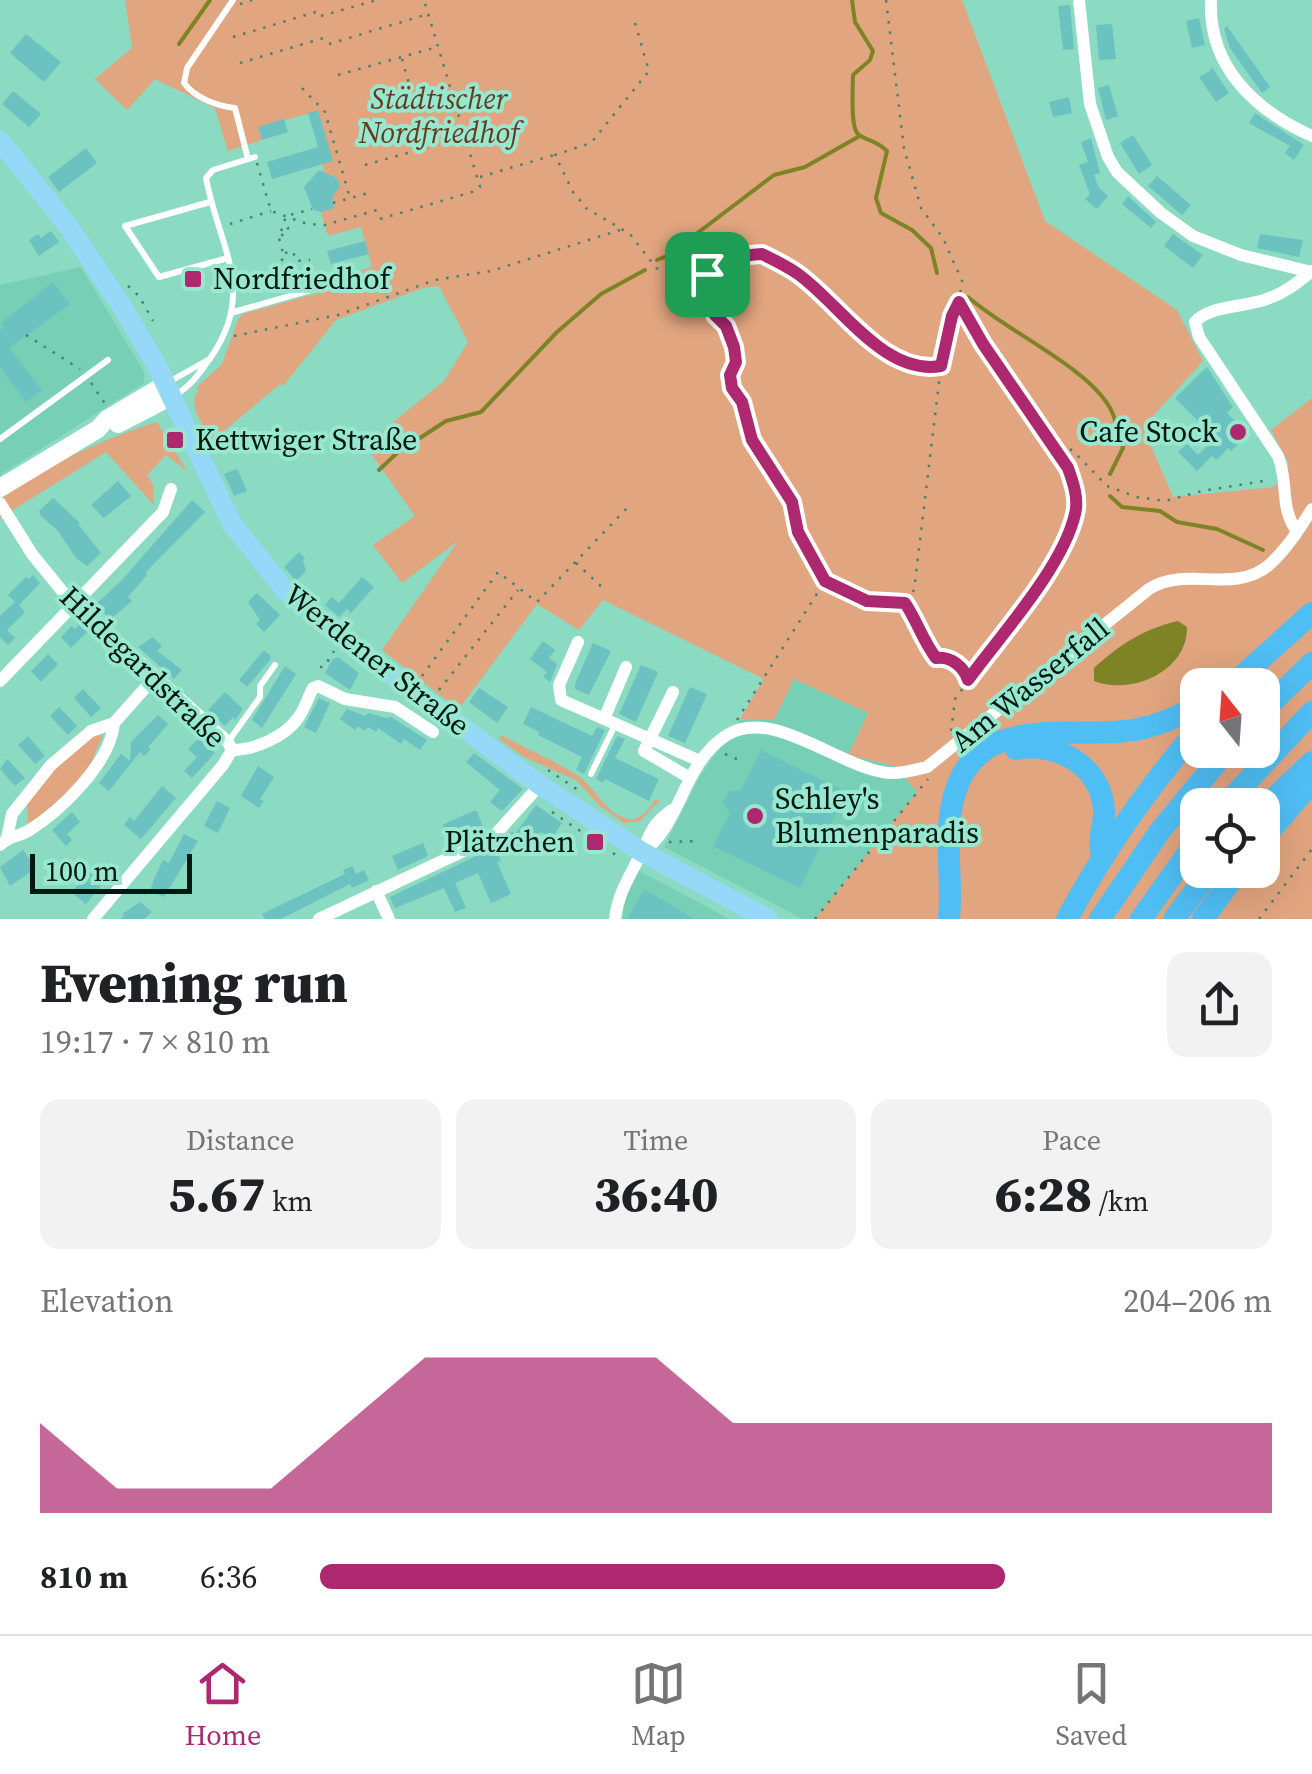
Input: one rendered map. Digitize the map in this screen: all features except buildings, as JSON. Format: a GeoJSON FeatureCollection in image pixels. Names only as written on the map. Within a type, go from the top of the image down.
{"type":"FeatureCollection","features":[{"type":"Feature","properties":{"kind":"highway"},"geometry":{"type":"LineString","coordinates":[[1251,668],[1312,613]]}},
{"type":"Feature","properties":{"kind":"highway"},"geometry":{"type":"LineString","coordinates":[[1280,695],[1312,664]]}},
{"type":"Feature","properties":{"kind":"highway"},"geometry":{"type":"LineString","coordinates":[[1241,788],[1312,712]]}},
{"type":"Feature","properties":{"kind":"highway"},"geometry":{"type":"LineString","coordinates":[[950,919],[952,801],[962,774],[976,757],[1004,739],[1022,734],[1130,730],[1180,714]]}},
{"type":"Feature","properties":{"kind":"highway"},"geometry":{"type":"LineString","coordinates":[[965,919],[964,826],[968,796],[977,776],[1004,753],[1045,748],[1057,750],[1080,764],[1100,792],[1104,808],[1098,842],[1102,856]]}},
{"type":"Feature","properties":{"kind":"highway"},"geometry":{"type":"LineString","coordinates":[[1067,919],[1134,808],[1180,752]]}},
{"type":"Feature","properties":{"kind":"highway"},"geometry":{"type":"LineString","coordinates":[[1280,793],[1312,762]]}},
{"type":"Feature","properties":{"kind":"highway"},"geometry":{"type":"LineString","coordinates":[[1100,919],[1160,831],[1212,768]]}},
{"type":"Feature","properties":{"kind":"highway"},"geometry":{"type":"LineString","coordinates":[[1280,819],[1312,782]]}},
{"type":"Feature","properties":{"kind":"highway"},"geometry":{"type":"LineString","coordinates":[[1141,919],[1180,864]]}},
{"type":"Feature","properties":{"kind":"highway"},"geometry":{"type":"LineString","coordinates":[[1174,919],[1197,888]]}},
{"type":"Feature","properties":{"kind":"highway"},"geometry":{"type":"LineString","coordinates":[[1203,919],[1225,888]]}},
{"type":"Feature","properties":{"kind":"main road","name":"Werdener Straße"},"geometry":{"type":"LineString","coordinates":[[0,141],[66,223],[140,335],[232,524],[270,576],[336,633],[546,778],[642,852],[768,919]]}},
{"type":"Feature","properties":{"kind":"main road"},"geometry":{"type":"LineString","coordinates":[[0,488],[98,429],[110,428],[169,390]]}},
{"type":"Feature","properties":{"kind":"street"},"geometry":{"type":"LineString","coordinates":[[1078,0],[1090,104],[1117,172],[1161,213],[1194,236],[1240,254],[1311,271]]}},
{"type":"Feature","properties":{"kind":"street"},"geometry":{"type":"LineString","coordinates":[[1211,0],[1215,46],[1229,74],[1239,87],[1312,136]]}},
{"type":"Feature","properties":{"kind":"street"},"geometry":{"type":"LineString","coordinates":[[1298,532],[1286,514],[1278,456],[1199,337],[1195,322],[1208,313],[1286,292],[1311,271]]}},
{"type":"Feature","properties":{"kind":"street"},"geometry":{"type":"LineString","coordinates":[[0,681],[162,512],[170,489]]}},
{"type":"Feature","properties":{"kind":"street","name":"Hildegardstraße"},"geometry":{"type":"LineString","coordinates":[[0,503],[32,554],[74,603],[230,746],[223,765],[93,919]]}},
{"type":"Feature","properties":{"kind":"street","name":"Am Wasserfall"},"geometry":{"type":"LineString","coordinates":[[735,731],[754,727],[780,732],[888,778],[927,768],[1148,589],[1170,578],[1227,580],[1258,573],[1270,565],[1298,532],[1312,508]]}},
{"type":"Feature","properties":{"kind":"street"},"geometry":{"type":"LineString","coordinates":[[578,642],[558,686],[561,700],[700,761]]}},
{"type":"Feature","properties":{"kind":"street"},"geometry":{"type":"LineString","coordinates":[[610,721],[626,666]]}},
{"type":"Feature","properties":{"kind":"street"},"geometry":{"type":"LineString","coordinates":[[4,841],[12,814],[51,765],[91,731],[114,723],[155,676]]}},
{"type":"Feature","properties":{"kind":"street"},"geometry":{"type":"LineString","coordinates":[[230,746],[262,744],[291,725],[318,686],[345,698],[395,707],[433,732]]}},
{"type":"Feature","properties":{"kind":"street"},"geometry":{"type":"LineString","coordinates":[[673,692],[644,751],[696,781]]}},
{"type":"Feature","properties":{"kind":"street"},"geometry":{"type":"LineString","coordinates":[[4,841],[28,831],[79,786],[110,747],[114,723]]}},
{"type":"Feature","properties":{"kind":"street"},"geometry":{"type":"LineString","coordinates":[[615,919],[618,896],[642,852],[660,838],[672,810],[696,781],[700,761],[735,731]]}},
{"type":"Feature","properties":{"kind":"street"},"geometry":{"type":"LineString","coordinates":[[319,919],[494,837],[546,778]]}},
{"type":"Feature","properties":{"kind":"street"},"geometry":{"type":"LineString","coordinates":[[376,892],[388,919]]}},
{"type":"Feature","properties":{"kind":"lane"},"geometry":{"type":"LineString","coordinates":[[169,390],[190,386],[224,338],[234,312],[235,292],[228,258],[206,178],[212,170],[252,158],[235,108],[192,92],[184,83],[187,68],[233,0]]}},
{"type":"Feature","properties":{"kind":"lane"},"geometry":{"type":"LineString","coordinates":[[210,202],[126,226],[159,276],[228,258]]}},
{"type":"Feature","properties":{"kind":"lane"},"geometry":{"type":"LineString","coordinates":[[234,312],[335,282]]}},
{"type":"Feature","properties":{"kind":"lane"},"geometry":{"type":"LineString","coordinates":[[0,440],[108,360]]}},
{"type":"Feature","properties":{"kind":"lane"},"geometry":{"type":"LineString","coordinates":[[169,390],[209,360]]}},
{"type":"Feature","properties":{"kind":"lane"},"geometry":{"type":"LineString","coordinates":[[230,746],[275,665]]}},
{"type":"Feature","properties":{"kind":"lane"},"geometry":{"type":"LineString","coordinates":[[590,774],[610,721]]}},
{"type":"Feature","properties":{"kind":"path"},"geometry":{"type":"LineString","coordinates":[[234,37],[376,0]]}},
{"type":"Feature","properties":{"kind":"path"},"geometry":{"type":"LineString","coordinates":[[380,220],[480,187],[424,0]]}},
{"type":"Feature","properties":{"kind":"path"},"geometry":{"type":"LineString","coordinates":[[886,0],[904,148],[921,208],[958,266],[962,281],[941,366],[914,590],[905,603]]}},
{"type":"Feature","properties":{"kind":"path"},"geometry":{"type":"LineString","coordinates":[[328,44],[429,9]]}},
{"type":"Feature","properties":{"kind":"path"},"geometry":{"type":"LineString","coordinates":[[479,178],[591,143],[649,70],[636,23]]}},
{"type":"Feature","properties":{"kind":"path"},"geometry":{"type":"LineString","coordinates":[[240,63],[327,38]]}},
{"type":"Feature","properties":{"kind":"path"},"geometry":{"type":"LineString","coordinates":[[338,75],[438,47]]}},
{"type":"Feature","properties":{"kind":"path"},"geometry":{"type":"LineString","coordinates":[[402,57],[427,148]]}},
{"type":"Feature","properties":{"kind":"path"},"geometry":{"type":"LineString","coordinates":[[302,88],[325,112],[350,198]]}},
{"type":"Feature","properties":{"kind":"path"},"geometry":{"type":"LineString","coordinates":[[364,166],[464,137]]}},
{"type":"Feature","properties":{"kind":"path"},"geometry":{"type":"LineString","coordinates":[[555,155],[567,182],[586,208],[630,234],[656,268],[679,276],[707,274],[719,264],[743,255],[762,254],[798,274],[889,352],[922,369],[941,366]]}},
{"type":"Feature","properties":{"kind":"path"},"geometry":{"type":"LineString","coordinates":[[252,158],[271,211]]}},
{"type":"Feature","properties":{"kind":"path"},"geometry":{"type":"LineString","coordinates":[[333,203],[372,192]]}},
{"type":"Feature","properties":{"kind":"path"},"geometry":{"type":"LineString","coordinates":[[286,216],[312,209]]}},
{"type":"Feature","properties":{"kind":"path"},"geometry":{"type":"LineString","coordinates":[[230,224],[271,211],[307,224],[325,225],[377,210]]}},
{"type":"Feature","properties":{"kind":"path"},"geometry":{"type":"LineString","coordinates":[[241,290],[266,282],[284,257],[280,235],[286,216]]}},
{"type":"Feature","properties":{"kind":"path"},"geometry":{"type":"LineString","coordinates":[[224,338],[338,315],[435,280],[490,271],[622,229]]}},
{"type":"Feature","properties":{"kind":"path"},"geometry":{"type":"LineString","coordinates":[[283,254],[292,251],[296,261],[310,260]]}},
{"type":"Feature","properties":{"kind":"path"},"geometry":{"type":"LineString","coordinates":[[707,274],[715,315],[726,326],[734,347],[732,388],[742,402],[752,440],[792,502],[798,532],[825,581],[867,601],[905,603]]}},
{"type":"Feature","properties":{"kind":"path"},"geometry":{"type":"LineString","coordinates":[[138,296],[153,321]]}},
{"type":"Feature","properties":{"kind":"path"},"geometry":{"type":"LineString","coordinates":[[956,746],[951,729],[955,699],[1046,572],[1076,512],[1068,468],[959,302]]}},
{"type":"Feature","properties":{"kind":"path"},"geometry":{"type":"LineString","coordinates":[[26,335],[76,363],[107,407]]}},
{"type":"Feature","properties":{"kind":"path"},"geometry":{"type":"LineString","coordinates":[[1050,438],[1073,450],[1107,486],[1137,498],[1165,501],[1202,490],[1284,478]]}},
{"type":"Feature","properties":{"kind":"path"},"geometry":{"type":"LineString","coordinates":[[448,699],[421,676],[498,572],[537,602],[629,506]]}},
{"type":"Feature","properties":{"kind":"path"},"geometry":{"type":"LineString","coordinates":[[575,562],[605,590]]}},
{"type":"Feature","properties":{"kind":"path"},"geometry":{"type":"LineString","coordinates":[[735,731],[741,713],[825,581]]}},
{"type":"Feature","properties":{"kind":"path"},"geometry":{"type":"LineString","coordinates":[[438,691],[519,588]]}},
{"type":"Feature","properties":{"kind":"path"},"geometry":{"type":"LineString","coordinates":[[905,603],[936,658],[950,659],[964,669],[968,680]]}},
{"type":"Feature","properties":{"kind":"path"},"geometry":{"type":"LineString","coordinates":[[320,668],[335,652],[330,648]]}},
{"type":"Feature","properties":{"kind":"path"},"geometry":{"type":"LineString","coordinates":[[719,752],[739,760]]}},
{"type":"Feature","properties":{"kind":"path"},"geometry":{"type":"LineString","coordinates":[[814,919],[939,761]]}},
{"type":"Feature","properties":{"kind":"path"},"geometry":{"type":"LineString","coordinates":[[546,778],[573,784]]}},
{"type":"Feature","properties":{"kind":"path"},"geometry":{"type":"LineString","coordinates":[[583,835],[606,850]]}},
{"type":"Feature","properties":{"kind":"path"},"geometry":{"type":"LineString","coordinates":[[669,842],[696,841]]}},
{"type":"Feature","properties":{"kind":"path"},"geometry":{"type":"LineString","coordinates":[[1259,919],[1312,849]]}},
{"type":"Feature","properties":{"kind":"shaded area"},"geometry":{"type":"Polygon","coordinates":[[[81,267],[144,372],[144,383],[0,475],[0,285],[81,267]]]}},
{"type":"Feature","properties":{"kind":"shaded area"},"geometry":{"type":"Polygon","coordinates":[[[1178,621],[1187,627],[1185,643],[1168,667],[1140,682],[1109,685],[1094,681],[1094,668],[1123,645],[1154,628],[1178,621]]]}},
{"type":"Feature","properties":{"kind":"shaded area"},"geometry":{"type":"Polygon","coordinates":[[[794,679],[868,713],[848,755],[895,766],[917,792],[815,919],[803,919],[664,847],[700,776],[740,720],[754,719],[794,679]]]}},
{"type":"Feature","properties":{"kind":"shaded area"},"geometry":{"type":"Polygon","coordinates":[[[639,871],[729,919],[622,919],[627,891],[639,871]]]}},
{"type":"Feature","properties":{"kind":"green space","name":"Städtischer Nordfriedhof"},"geometry":{"type":"Polygon","coordinates":[[[125,0],[962,0],[1045,221],[1177,310],[1203,361],[1143,427],[1173,497],[1274,487],[1289,464],[1271,430],[1312,398],[1312,919],[815,919],[917,792],[895,766],[848,755],[868,713],[794,679],[774,720],[740,719],[764,679],[603,600],[579,630],[537,604],[461,706],[455,707],[382,650],[458,541],[402,583],[373,545],[415,516],[365,445],[444,381],[468,342],[439,286],[423,288],[336,320],[283,386],[280,384],[211,442],[195,410],[194,398],[199,391],[196,388],[222,364],[238,319],[243,314],[336,288],[334,279],[372,267],[361,227],[328,236],[321,212],[334,208],[337,178],[324,172],[322,164],[332,161],[318,111],[258,127],[262,140],[228,151],[215,108],[155,79],[127,110],[95,79],[132,48],[125,0]]]}},
{"type":"Feature","properties":{"kind":"green space"},"geometry":{"type":"Polygon","coordinates":[[[157,422],[187,471],[166,455],[147,475],[153,485],[154,505],[106,452],[0,518],[0,500],[36,475],[95,445],[157,422]]]}},
{"type":"Feature","properties":{"kind":"green space"},"geometry":{"type":"Polygon","coordinates":[[[502,735],[578,776],[610,810],[624,818],[638,818],[654,800],[660,800],[640,821],[624,823],[600,806],[576,780],[524,757],[499,739],[502,735]]]}},
{"type":"Feature","properties":{"kind":"green space"},"geometry":{"type":"Polygon","coordinates":[[[93,736],[103,737],[83,775],[28,825],[27,800],[52,771],[93,736]]]}},
{"type":"Feature","properties":{"kind":"waterway"},"geometry":{"type":"LineString","coordinates":[[179,44],[210,0]]}},
{"type":"Feature","properties":{"kind":"waterway"},"geometry":{"type":"LineString","coordinates":[[852,0],[855,22],[873,51],[870,60],[853,75],[855,130],[887,151],[876,198],[881,213],[912,230],[931,248],[937,273]]}},
{"type":"Feature","properties":{"kind":"waterway"},"geometry":{"type":"LineString","coordinates":[[657,260],[682,250],[687,241],[774,175],[805,167],[858,137]]}},
{"type":"Feature","properties":{"kind":"waterway"},"geometry":{"type":"LineString","coordinates":[[379,470],[397,453],[446,421],[481,412],[557,332],[601,294],[645,270]]}},
{"type":"Feature","properties":{"kind":"waterway"},"geometry":{"type":"LineString","coordinates":[[968,297],[1067,365],[1100,394],[1113,414],[1123,448],[1110,474]]}},
{"type":"Feature","properties":{"kind":"waterway"},"geometry":{"type":"LineString","coordinates":[[1110,496],[1122,507],[1160,511],[1177,522],[1217,529],[1263,550]]}},
{"type":"Feature","properties":{"kind":"place","name":"Nordfriedhof"},"geometry":{"type":"Point","coordinates":[193,279]}},
{"type":"Feature","properties":{"kind":"place","name":"Cafe Stock"},"geometry":{"type":"Point","coordinates":[1238,432]}},
{"type":"Feature","properties":{"kind":"place","name":"Kettwiger Straße"},"geometry":{"type":"Point","coordinates":[175,440]}},
{"type":"Feature","properties":{"kind":"place","name":"Schley's Blumenparadis"},"geometry":{"type":"Point","coordinates":[755,816]}},
{"type":"Feature","properties":{"kind":"place","name":"Plätzchen"},"geometry":{"type":"Point","coordinates":[595,842]}},
{"type":"Feature","properties":{"kind":"route"},"geometry":{"type":"LineString","coordinates":[[762,254],[798,274],[870,340],[922,369],[941,366],[959,302],[1030,415],[1050,438],[1068,468],[1076,512],[1046,572],[968,680],[964,669],[950,659],[936,658],[905,603],[867,601],[825,581],[798,532],[792,502],[752,440],[742,402],[732,388],[734,347],[726,326],[715,315],[707,274],[719,264],[743,255],[762,254]]}}]}
